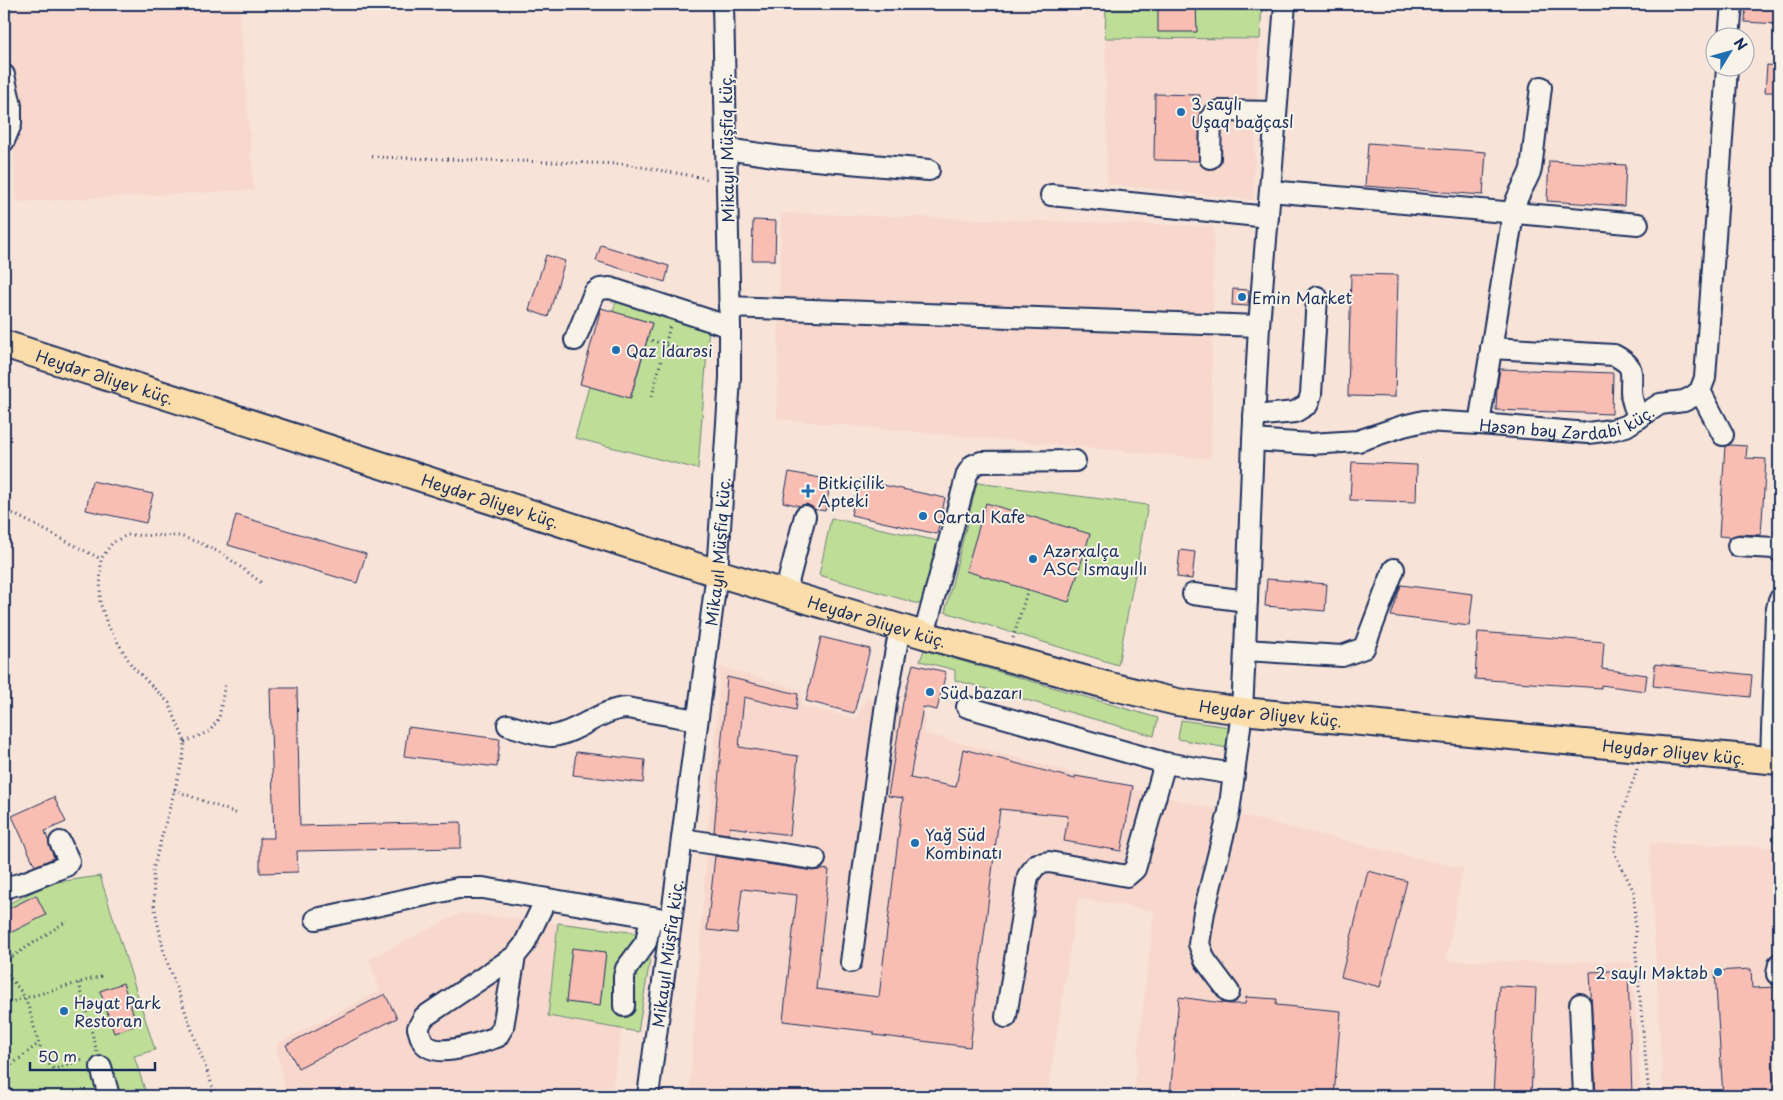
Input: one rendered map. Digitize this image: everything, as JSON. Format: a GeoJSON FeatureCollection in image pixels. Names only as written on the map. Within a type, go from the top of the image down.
{"type":"FeatureCollection","features":[{"type":"Feature","properties":{"kind":"main road","name":"Heydər Əliyev küç."},"geometry":{"type":"LineString","coordinates":[[4,344],[785,594],[912,632],[1177,702],[1242,711],[1775,761]]}},
{"type":"Feature","properties":{"kind":"street","name":"Mikayıl Müşfiq küç."},"geometry":{"type":"LineString","coordinates":[[648,1096],[660,918],[682,839],[717,573],[730,378],[722,4]]}},
{"type":"Feature","properties":{"kind":"street"},"geometry":{"type":"LineString","coordinates":[[1731,28],[1732,4]]}},
{"type":"Feature","properties":{"kind":"street"},"geometry":{"type":"LineString","coordinates":[[1229,992],[1205,960],[1199,944],[1204,912],[1229,812],[1242,711],[1259,326],[1284,7]]}},
{"type":"Feature","properties":{"kind":"street"},"geometry":{"type":"LineString","coordinates":[[4,75],[11,106],[11,124],[4,141]]}},
{"type":"Feature","properties":{"kind":"street"},"geometry":{"type":"LineString","coordinates":[[1723,435],[1700,391],[1705,378],[1726,78]]}},
{"type":"Feature","properties":{"kind":"street"},"geometry":{"type":"LineString","coordinates":[[1479,424],[1516,198],[1532,169],[1541,87]]}},
{"type":"Feature","properties":{"kind":"street"},"geometry":{"type":"LineString","coordinates":[[1210,158],[1211,118],[1214,113],[1219,111],[1276,112]]}},
{"type":"Feature","properties":{"kind":"street"},"geometry":{"type":"LineString","coordinates":[[726,148],[781,156],[930,170]]}},
{"type":"Feature","properties":{"kind":"street"},"geometry":{"type":"LineString","coordinates":[[1270,191],[1638,224]]}},
{"type":"Feature","properties":{"kind":"street"},"geometry":{"type":"LineString","coordinates":[[1051,195],[1268,217]]}},
{"type":"Feature","properties":{"kind":"street"},"geometry":{"type":"LineString","coordinates":[[575,340],[594,293],[600,289],[610,288],[674,309],[730,317],[1259,326]]}},
{"type":"Feature","properties":{"kind":"street"},"geometry":{"type":"LineString","coordinates":[[1254,416],[1295,412],[1308,404],[1311,394],[1317,297]]}},
{"type":"Feature","properties":{"kind":"street"},"geometry":{"type":"LineString","coordinates":[[1491,348],[1614,356],[1626,362],[1632,371],[1632,401],[1639,418]]}},
{"type":"Feature","properties":{"kind":"street","name":"Həsən bəy Zərdabi küç."},"geometry":{"type":"LineString","coordinates":[[1253,440],[1310,444],[1358,441],[1402,426],[1424,421],[1588,433],[1626,426],[1660,404],[1684,401],[1692,398],[1700,391]]}},
{"type":"Feature","properties":{"kind":"street"},"geometry":{"type":"LineString","coordinates":[[851,962],[886,703],[967,474],[973,465],[981,462],[1075,461]]}},
{"type":"Feature","properties":{"kind":"street"},"geometry":{"type":"LineString","coordinates":[[785,594],[805,516]]}},
{"type":"Feature","properties":{"kind":"street"},"geometry":{"type":"LineString","coordinates":[[1738,546],[1774,548],[1779,550]]}},
{"type":"Feature","properties":{"kind":"street"},"geometry":{"type":"LineString","coordinates":[[1246,650],[1342,656],[1364,648],[1394,569]]}},
{"type":"Feature","properties":{"kind":"street"},"geometry":{"type":"LineString","coordinates":[[1193,594],[1247,601]]}},
{"type":"Feature","properties":{"kind":"street"},"geometry":{"type":"LineString","coordinates":[[1775,761],[1776,612],[1779,600]]}},
{"type":"Feature","properties":{"kind":"street"},"geometry":{"type":"LineString","coordinates":[[967,707],[1165,762],[1234,774]]}},
{"type":"Feature","properties":{"kind":"street"},"geometry":{"type":"LineString","coordinates":[[508,725],[551,736],[570,731],[617,708],[697,720]]}},
{"type":"Feature","properties":{"kind":"street"},"geometry":{"type":"LineString","coordinates":[[1006,1017],[1028,876],[1036,864],[1049,862],[1127,876],[1135,869],[1165,762]]}},
{"type":"Feature","properties":{"kind":"street"},"geometry":{"type":"LineString","coordinates":[[682,839],[815,859]]}},
{"type":"Feature","properties":{"kind":"street"},"geometry":{"type":"LineString","coordinates":[[4,888],[24,883],[66,866],[69,861],[60,842]]}},
{"type":"Feature","properties":{"kind":"street"},"geometry":{"type":"LineString","coordinates":[[316,919],[458,888],[483,888],[660,918],[646,942],[626,969],[624,977],[624,1006]]}},
{"type":"Feature","properties":{"kind":"street"},"geometry":{"type":"LineString","coordinates":[[516,956],[503,1027],[497,1037],[452,1051],[434,1049],[424,1043],[418,1028],[424,1017],[516,956],[524,945],[546,899]]}},
{"type":"Feature","properties":{"kind":"street"},"geometry":{"type":"LineString","coordinates":[[1580,1004],[1584,1096]]}},
{"type":"Feature","properties":{"kind":"street"},"geometry":{"type":"LineString","coordinates":[[99,1061],[109,1096]]}},
{"type":"Feature","properties":{"kind":"path"},"geometry":{"type":"LineString","coordinates":[[1196,8],[1284,7]]}},
{"type":"Feature","properties":{"kind":"path"},"geometry":{"type":"LineString","coordinates":[[372,157],[624,164],[726,182]]}},
{"type":"Feature","properties":{"kind":"path"},"geometry":{"type":"LineString","coordinates":[[652,396],[674,309]]}},
{"type":"Feature","properties":{"kind":"path"},"geometry":{"type":"LineString","coordinates":[[647,339],[706,357]]}},
{"type":"Feature","properties":{"kind":"path"},"geometry":{"type":"LineString","coordinates":[[4,509],[101,558]]}},
{"type":"Feature","properties":{"kind":"path"},"geometry":{"type":"LineString","coordinates":[[216,1096],[164,953],[154,905],[153,870],[183,759],[185,742],[169,703],[132,666],[106,624],[100,602],[101,558],[112,543],[127,535],[180,536],[223,554],[262,583]]}},
{"type":"Feature","properties":{"kind":"path"},"geometry":{"type":"LineString","coordinates":[[1008,658],[1028,590]]}},
{"type":"Feature","properties":{"kind":"path"},"geometry":{"type":"LineString","coordinates":[[185,742],[210,731],[219,718],[224,683]]}},
{"type":"Feature","properties":{"kind":"path"},"geometry":{"type":"LineString","coordinates":[[1643,750],[1622,813],[1614,850],[1634,892],[1636,955],[1649,1096]]}},
{"type":"Feature","properties":{"kind":"path"},"geometry":{"type":"LineString","coordinates":[[174,790],[238,814]]}},
{"type":"Feature","properties":{"kind":"path"},"geometry":{"type":"LineString","coordinates":[[4,962],[67,921]]}},
{"type":"Feature","properties":{"kind":"path"},"geometry":{"type":"LineString","coordinates":[[4,971],[25,998],[46,1062],[55,1068],[99,1061],[79,983]]}},
{"type":"Feature","properties":{"kind":"path"},"geometry":{"type":"LineString","coordinates":[[4,1004],[102,976]]}},
{"type":"Feature","properties":{"kind":"path"},"geometry":{"type":"LineString","coordinates":[[4,1071],[40,1043]]}},
{"type":"Feature","properties":{"kind":"shaded area"},"geometry":{"type":"Polygon","coordinates":[[[4,4],[239,4],[254,190],[17,202],[13,140],[4,133],[4,4]]]}},
{"type":"Feature","properties":{"kind":"shaded area","name":"3 saylı Uşaq bağçasl"},"geometry":{"type":"Polygon","coordinates":[[[1105,38],[1260,39],[1253,200],[1107,184],[1105,38]]]}},
{"type":"Feature","properties":{"kind":"shaded area"},"geometry":{"type":"Polygon","coordinates":[[[781,213],[1214,226],[1211,459],[777,419],[781,213]]]}},
{"type":"Feature","properties":{"kind":"shaded area"},"geometry":{"type":"Polygon","coordinates":[[[720,667],[802,690],[801,706],[856,718],[866,699],[886,703],[926,715],[923,733],[1169,798],[1463,869],[1446,961],[1632,962],[1641,1096],[1133,1096],[1154,911],[1078,898],[1048,1089],[1089,1096],[689,1096],[720,667]]]}},
{"type":"Feature","properties":{"kind":"shaded area","name":"2 saylı Məktəb"},"geometry":{"type":"Polygon","coordinates":[[[1649,843],[1779,847],[1779,1096],[1663,1096],[1649,843]]]}},
{"type":"Feature","properties":{"kind":"shaded area"},"geometry":{"type":"Polygon","coordinates":[[[461,913],[558,923],[548,1016],[622,1029],[611,1096],[286,1096],[276,1044],[380,990],[369,959],[461,913]]]}},
{"type":"Feature","properties":{"kind":"green space"},"geometry":{"type":"Polygon","coordinates":[[[1106,4],[1262,4],[1260,39],[1105,38],[1106,4]]]}},
{"type":"Feature","properties":{"kind":"green space"},"geometry":{"type":"Polygon","coordinates":[[[617,297],[709,326],[698,469],[575,438],[589,386],[631,398],[652,323],[613,312],[617,297]]]}},
{"type":"Feature","properties":{"kind":"green space"},"geometry":{"type":"Polygon","coordinates":[[[977,483],[1148,505],[1118,665],[945,612],[977,483]]]}},
{"type":"Feature","properties":{"kind":"green space"},"geometry":{"type":"Polygon","coordinates":[[[831,518],[939,541],[922,605],[819,575],[831,518]]]}},
{"type":"Feature","properties":{"kind":"green space"},"geometry":{"type":"Polygon","coordinates":[[[924,650],[1158,718],[1154,736],[955,680],[955,670],[920,661],[924,650]]]}},
{"type":"Feature","properties":{"kind":"green space"},"geometry":{"type":"Polygon","coordinates":[[[1181,720],[1229,727],[1227,748],[1178,739],[1181,720]]]}},
{"type":"Feature","properties":{"kind":"green space"},"geometry":{"type":"Polygon","coordinates":[[[100,876],[155,1050],[134,1056],[147,1096],[4,1096],[4,906],[50,883],[100,876]]]}},
{"type":"Feature","properties":{"kind":"green space"},"geometry":{"type":"Polygon","coordinates":[[[558,923],[654,935],[638,1032],[548,1016],[558,923]]]}},
{"type":"Feature","properties":{"kind":"building"},"geometry":{"type":"Polygon","coordinates":[[[1158,4],[1196,4],[1197,32],[1158,32],[1158,4]]]}},
{"type":"Feature","properties":{"kind":"building"},"geometry":{"type":"Polygon","coordinates":[[[1746,4],[1779,4],[1779,24],[1745,22],[1746,4]]]}},
{"type":"Feature","properties":{"kind":"building"},"geometry":{"type":"Polygon","coordinates":[[[1767,65],[1779,66],[1779,92],[1765,92],[1767,65]]]}},
{"type":"Feature","properties":{"kind":"building"},"geometry":{"type":"Polygon","coordinates":[[[1155,94],[1200,95],[1199,161],[1154,160],[1155,94]]]}},
{"type":"Feature","properties":{"kind":"building"},"geometry":{"type":"Polygon","coordinates":[[[1368,143],[1486,152],[1483,195],[1365,186],[1368,143]]]}},
{"type":"Feature","properties":{"kind":"building"},"geometry":{"type":"Polygon","coordinates":[[[1549,161],[1626,165],[1624,206],[1547,201],[1549,161]]]}},
{"type":"Feature","properties":{"kind":"building"},"geometry":{"type":"Polygon","coordinates":[[[753,220],[776,221],[775,260],[752,260],[753,220]]]}},
{"type":"Feature","properties":{"kind":"building"},"geometry":{"type":"Polygon","coordinates":[[[601,245],[669,266],[665,282],[596,261],[601,245]]]}},
{"type":"Feature","properties":{"kind":"building"},"geometry":{"type":"Polygon","coordinates":[[[546,255],[565,261],[548,317],[529,310],[546,255]]]}},
{"type":"Feature","properties":{"kind":"building"},"geometry":{"type":"Polygon","coordinates":[[[1351,274],[1398,275],[1395,397],[1348,396],[1351,274]]]}},
{"type":"Feature","properties":{"kind":"building"},"geometry":{"type":"Polygon","coordinates":[[[1233,289],[1249,290],[1248,306],[1232,305],[1233,289]]]}},
{"type":"Feature","properties":{"kind":"building"},"geometry":{"type":"Polygon","coordinates":[[[601,308],[652,323],[630,398],[580,384],[601,308]]]}},
{"type":"Feature","properties":{"kind":"building"},"geometry":{"type":"Polygon","coordinates":[[[1500,369],[1613,373],[1612,414],[1496,410],[1500,369]]]}},
{"type":"Feature","properties":{"kind":"building"},"geometry":{"type":"Polygon","coordinates":[[[1725,446],[1747,446],[1746,458],[1766,459],[1761,535],[1739,534],[1731,537],[1719,536],[1725,446]]]}},
{"type":"Feature","properties":{"kind":"building"},"geometry":{"type":"Polygon","coordinates":[[[1352,462],[1417,465],[1416,502],[1350,500],[1352,462]]]}},
{"type":"Feature","properties":{"kind":"building"},"geometry":{"type":"Polygon","coordinates":[[[789,472],[831,480],[825,511],[814,509],[807,504],[800,506],[783,502],[789,472]]]}},
{"type":"Feature","properties":{"kind":"building"},"geometry":{"type":"Polygon","coordinates":[[[859,480],[945,498],[937,534],[851,515],[859,480]]]}},
{"type":"Feature","properties":{"kind":"building"},"geometry":{"type":"Polygon","coordinates":[[[92,481],[153,494],[146,523],[86,510],[92,481]]]}},
{"type":"Feature","properties":{"kind":"building"},"geometry":{"type":"Polygon","coordinates":[[[986,503],[1090,534],[1069,602],[966,571],[986,503]]]}},
{"type":"Feature","properties":{"kind":"building"},"geometry":{"type":"Polygon","coordinates":[[[236,515],[366,554],[357,583],[228,545],[236,515]]]}},
{"type":"Feature","properties":{"kind":"building"},"geometry":{"type":"Polygon","coordinates":[[[1180,550],[1195,552],[1192,579],[1177,577],[1180,550]]]}},
{"type":"Feature","properties":{"kind":"building"},"geometry":{"type":"Polygon","coordinates":[[[1267,579],[1327,584],[1325,611],[1265,606],[1267,579]]]}},
{"type":"Feature","properties":{"kind":"building"},"geometry":{"type":"Polygon","coordinates":[[[1401,585],[1473,594],[1469,626],[1391,616],[1401,585]]]}},
{"type":"Feature","properties":{"kind":"building"},"geometry":{"type":"Polygon","coordinates":[[[1478,632],[1604,642],[1602,669],[1647,675],[1645,691],[1601,685],[1601,688],[1475,679],[1478,632]]]}},
{"type":"Feature","properties":{"kind":"building"},"geometry":{"type":"Polygon","coordinates":[[[821,637],[870,649],[854,713],[806,701],[821,637]]]}},
{"type":"Feature","properties":{"kind":"building"},"geometry":{"type":"Polygon","coordinates":[[[913,664],[946,672],[937,710],[923,707],[910,778],[956,787],[963,749],[1075,779],[1075,776],[1133,786],[1121,851],[1064,841],[1068,816],[1000,809],[970,1047],[874,1035],[874,1032],[783,1021],[797,895],[742,889],[737,933],[707,930],[715,856],[813,871],[829,870],[816,989],[879,997],[903,798],[888,796],[903,702],[913,664]]]}},
{"type":"Feature","properties":{"kind":"building"},"geometry":{"type":"Polygon","coordinates":[[[1655,664],[1752,675],[1750,697],[1653,686],[1655,664]]]}},
{"type":"Feature","properties":{"kind":"building"},"geometry":{"type":"Polygon","coordinates":[[[727,677],[798,694],[796,710],[744,697],[739,747],[798,756],[790,835],[730,827],[729,834],[714,832],[727,677]]]}},
{"type":"Feature","properties":{"kind":"building"},"geometry":{"type":"Polygon","coordinates":[[[270,688],[297,688],[300,826],[461,822],[461,848],[297,851],[298,872],[260,873],[260,838],[274,838],[270,688]]]}},
{"type":"Feature","properties":{"kind":"building"},"geometry":{"type":"Polygon","coordinates":[[[408,727],[500,739],[497,767],[404,756],[408,727]]]}},
{"type":"Feature","properties":{"kind":"building"},"geometry":{"type":"Polygon","coordinates":[[[576,752],[645,760],[643,783],[573,775],[576,752]]]}},
{"type":"Feature","properties":{"kind":"building"},"geometry":{"type":"Polygon","coordinates":[[[54,797],[66,822],[45,831],[54,858],[35,866],[12,816],[54,797]]]}},
{"type":"Feature","properties":{"kind":"building"},"geometry":{"type":"Polygon","coordinates":[[[1368,871],[1407,881],[1380,987],[1341,977],[1368,871]]]}},
{"type":"Feature","properties":{"kind":"building"},"geometry":{"type":"Polygon","coordinates":[[[36,895],[46,915],[4,936],[4,911],[36,895]]]}},
{"type":"Feature","properties":{"kind":"building"},"geometry":{"type":"Polygon","coordinates":[[[572,948],[606,952],[600,1006],[566,1002],[572,948]]]}},
{"type":"Feature","properties":{"kind":"building"},"geometry":{"type":"Polygon","coordinates":[[[1751,969],[1752,988],[1779,987],[1779,1044],[1772,1045],[1775,1096],[1723,1096],[1715,971],[1751,969]]]}},
{"type":"Feature","properties":{"kind":"building"},"geometry":{"type":"Polygon","coordinates":[[[1628,970],[1632,1096],[1596,1096],[1590,972],[1628,970]]]}},
{"type":"Feature","properties":{"kind":"building"},"geometry":{"type":"Polygon","coordinates":[[[123,983],[137,1025],[114,1033],[100,991],[123,983]]]}},
{"type":"Feature","properties":{"kind":"building"},"geometry":{"type":"Polygon","coordinates":[[[1499,986],[1536,988],[1531,1096],[1493,1096],[1499,986]]]}},
{"type":"Feature","properties":{"kind":"building"},"geometry":{"type":"Polygon","coordinates":[[[385,994],[397,1018],[298,1068],[286,1045],[385,994]]]}},
{"type":"Feature","properties":{"kind":"building"},"geometry":{"type":"Polygon","coordinates":[[[1179,997],[1230,1004],[1245,1004],[1246,997],[1277,999],[1276,1005],[1341,1011],[1334,1096],[1170,1096],[1179,997]]]}},
{"type":"Feature","properties":{"kind":"place","name":"3 saylı Uşaq bağçasl"},"geometry":{"type":"Point","coordinates":[1181,112]}},
{"type":"Feature","properties":{"kind":"place","name":"Emin Market"},"geometry":{"type":"Point","coordinates":[1242,297]}},
{"type":"Feature","properties":{"kind":"place","name":"Qaz İdarəsi"},"geometry":{"type":"Point","coordinates":[616,350]}},
{"type":"Feature","properties":{"kind":"place","name":"Bitkiçilik Apteki"},"geometry":{"type":"Point","coordinates":[808,491]}},
{"type":"Feature","properties":{"kind":"place","name":"Qartal Kafe"},"geometry":{"type":"Point","coordinates":[923,516]}},
{"type":"Feature","properties":{"kind":"place","name":"Azərxalça ASC İsmayıllı"},"geometry":{"type":"Point","coordinates":[1033,559]}},
{"type":"Feature","properties":{"kind":"place","name":"Süd bazarı"},"geometry":{"type":"Point","coordinates":[930,692]}},
{"type":"Feature","properties":{"kind":"place","name":"Yağ Süd Kombinatı"},"geometry":{"type":"Point","coordinates":[915,843]}},
{"type":"Feature","properties":{"kind":"place","name":"2 saylı Məktəb"},"geometry":{"type":"Point","coordinates":[1718,972]}},
{"type":"Feature","properties":{"kind":"place","name":"Həyat Park Restoran"},"geometry":{"type":"Point","coordinates":[64,1011]}}]}
